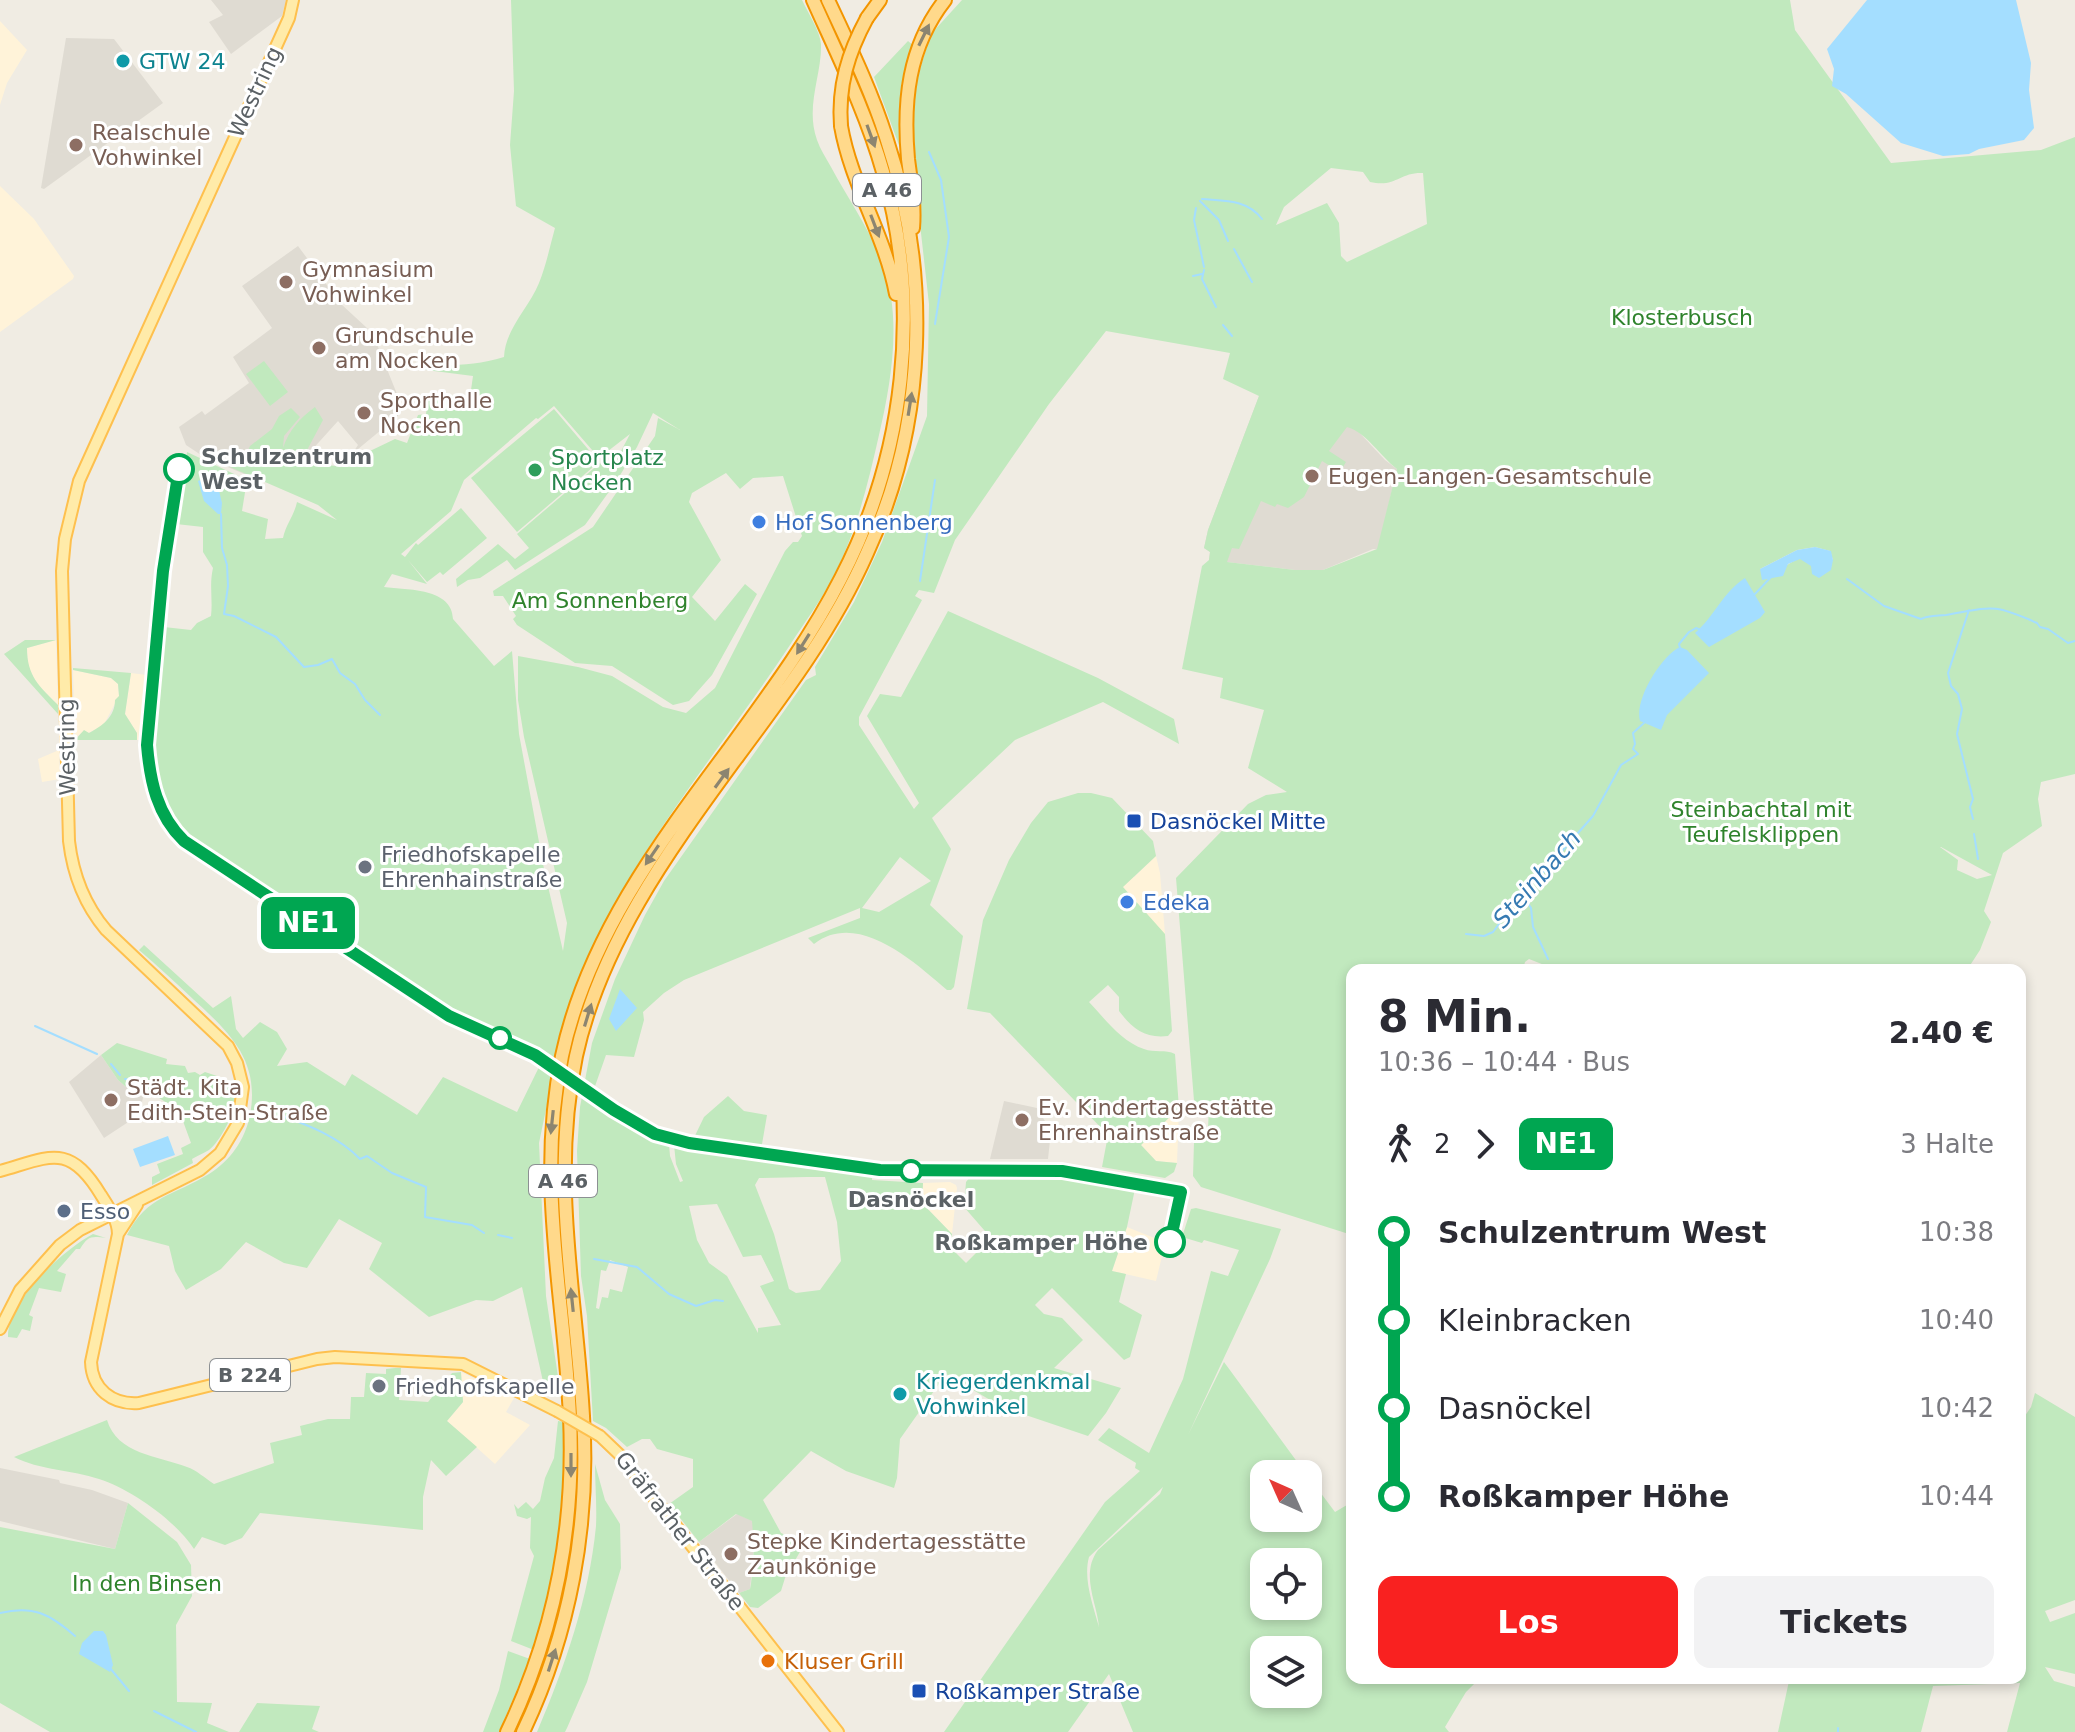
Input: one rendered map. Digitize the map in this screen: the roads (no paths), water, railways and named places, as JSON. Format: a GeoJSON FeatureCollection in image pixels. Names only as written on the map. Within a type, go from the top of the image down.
{"type":"FeatureCollection","features":[{"type":"Feature","properties":{"kind":"highway","name":"A 46"},"geometry":{"type":"LineString","coordinates":[[507,1732],[550,1622],[566,1541],[570,1500],[570,1411],[554,1257],[549,1172],[557,1087],[574,1014],[597,952],[644,866],[789,665],[847,567],[874,501],[888,451],[900,382],[903,323],[899,254],[884,177],[856,97],[813,0]]}},
{"type":"Feature","properties":{"kind":"highway","name":"A 46"},"geometry":{"type":"LineString","coordinates":[[523,1732],[564,1623],[580,1543],[584,1501],[584,1418],[563,1173],[565,1132],[576,1055],[596,989],[628,920],[688,825],[801,670],[868,553],[895,481],[913,390],[917,331],[912,251],[905,208],[886,134],[828,0]]}},
{"type":"Feature","properties":{"kind":"highway"},"geometry":{"type":"LineString","coordinates":[[880,0],[867,18],[846,66],[840,100],[841,126],[849,157],[889,264],[903,323]]}},
{"type":"Feature","properties":{"kind":"highway"},"geometry":{"type":"LineString","coordinates":[[912,251],[914,208],[906,124],[907,95],[910,73],[922,37],[945,0]]}},
{"type":"Feature","properties":{"kind":"main road","name":"Westring"},"geometry":{"type":"LineString","coordinates":[[0,1329],[20,1290],[53,1252],[80,1230],[200,1170],[220,1153],[238,1123],[243,1087],[237,1063],[228,1046],[106,930],[85,900],[77,880],[69,841],[61,585],[63,545],[82,473],[284,28],[293,0]]}},
{"type":"Feature","properties":{"kind":"main road","name":"Gräfrather Straße"},"geometry":{"type":"LineString","coordinates":[[0,1171],[52,1157],[67,1159],[90,1178],[112,1215],[118,1234],[91,1362],[98,1387],[118,1402],[139,1403],[335,1357],[463,1364],[600,1436],[621,1456],[838,1732]]}},
{"type":"Feature","properties":{"kind":"main road"},"geometry":{"type":"LineString","coordinates":[[118,1234],[139,1202]]}},
{"type":"Feature","properties":{"kind":"water"},"geometry":{"type":"Polygon","coordinates":[[[1867,0],[2016,0],[2031,63],[2029,90],[2034,128],[2024,140],[1969,154],[1943,156],[1901,143],[1846,94],[1832,86],[1834,69],[1827,49],[1867,0]]]}},
{"type":"Feature","properties":{"kind":"water"},"geometry":{"type":"Polygon","coordinates":[[[215,474],[222,503],[221,514],[204,501],[198,481],[215,474]]]}},
{"type":"Feature","properties":{"kind":"water"},"geometry":{"type":"Polygon","coordinates":[[[1815,547],[1831,551],[1833,560],[1831,570],[1819,578],[1812,574],[1811,566],[1800,559],[1788,564],[1783,576],[1762,580],[1760,569],[1797,550],[1815,547]]]}},
{"type":"Feature","properties":{"kind":"water"},"geometry":{"type":"Polygon","coordinates":[[[1745,578],[1765,612],[1760,618],[1709,647],[1695,633],[1745,578]]]}},
{"type":"Feature","properties":{"kind":"water"},"geometry":{"type":"Polygon","coordinates":[[[1680,647],[1687,650],[1709,673],[1667,715],[1661,730],[1640,721],[1641,702],[1657,669],[1680,647]]]}},
{"type":"Feature","properties":{"kind":"water"},"geometry":{"type":"Polygon","coordinates":[[[620,989],[637,1008],[616,1031],[609,1019],[620,989]]]}},
{"type":"Feature","properties":{"kind":"water"},"geometry":{"type":"Polygon","coordinates":[[[168,1136],[175,1155],[140,1167],[133,1149],[168,1136]]]}},
{"type":"Feature","properties":{"kind":"water"},"geometry":{"type":"Polygon","coordinates":[[[94,1631],[103,1631],[106,1635],[113,1665],[110,1672],[79,1654],[82,1643],[94,1631]]]}},
{"type":"Feature","properties":{"kind":"waterway"},"geometry":{"type":"LineString","coordinates":[[929,152],[941,180],[949,237],[935,324]]}},
{"type":"Feature","properties":{"kind":"waterway"},"geometry":{"type":"LineString","coordinates":[[1202,199],[1242,204],[1262,219]]}},
{"type":"Feature","properties":{"kind":"waterway"},"geometry":{"type":"LineString","coordinates":[[1200,201],[1219,220],[1228,241]]}},
{"type":"Feature","properties":{"kind":"waterway"},"geometry":{"type":"LineString","coordinates":[[1196,208],[1194,220],[1204,267]]}},
{"type":"Feature","properties":{"kind":"waterway"},"geometry":{"type":"LineString","coordinates":[[1234,249],[1252,282]]}},
{"type":"Feature","properties":{"kind":"waterway"},"geometry":{"type":"LineString","coordinates":[[1204,270],[1202,279],[1216,307]]}},
{"type":"Feature","properties":{"kind":"waterway"},"geometry":{"type":"LineString","coordinates":[[1193,276],[1202,274]]}},
{"type":"Feature","properties":{"kind":"waterway"},"geometry":{"type":"LineString","coordinates":[[1223,325],[1232,336]]}},
{"type":"Feature","properties":{"kind":"waterway"},"geometry":{"type":"LineString","coordinates":[[920,581],[935,480]]}},
{"type":"Feature","properties":{"kind":"waterway"},"geometry":{"type":"LineString","coordinates":[[221,514],[228,586],[224,614],[276,637],[304,667],[332,659],[340,673],[355,684],[380,715]]}},
{"type":"Feature","properties":{"kind":"waterway","name":"Steinbach"},"geometry":{"type":"LineString","coordinates":[[1754,595],[1771,577]]}},
{"type":"Feature","properties":{"kind":"waterway","name":"Steinbach"},"geometry":{"type":"LineString","coordinates":[[1847,579],[1884,606],[1921,619],[1992,608],[2037,623],[2068,643],[2075,641]]}},
{"type":"Feature","properties":{"kind":"waterway"},"geometry":{"type":"LineString","coordinates":[[1969,610],[1948,673],[1962,709],[1957,734],[1973,799],[1970,807],[1973,819]]}},
{"type":"Feature","properties":{"kind":"waterway","name":"Steinbach"},"geometry":{"type":"LineString","coordinates":[[1680,648],[1679,644],[1689,632],[1696,628],[1701,630]]}},
{"type":"Feature","properties":{"kind":"waterway","name":"Steinbach"},"geometry":{"type":"LineString","coordinates":[[1466,934],[1484,936],[1493,932],[1502,920],[1519,907],[1531,880],[1539,877],[1593,816],[1621,765],[1638,754],[1633,749],[1633,733],[1645,722]]}},
{"type":"Feature","properties":{"kind":"waterway"},"geometry":{"type":"LineString","coordinates":[[1974,834],[1978,859]]}},
{"type":"Feature","properties":{"kind":"waterway"},"geometry":{"type":"LineString","coordinates":[[1525,899],[1531,908],[1533,927],[1548,959]]}},
{"type":"Feature","properties":{"kind":"waterway"},"geometry":{"type":"LineString","coordinates":[[35,1026],[97,1054]]}},
{"type":"Feature","properties":{"kind":"waterway"},"geometry":{"type":"LineString","coordinates":[[111,1064],[120,1075]]}},
{"type":"Feature","properties":{"kind":"waterway"},"geometry":{"type":"LineString","coordinates":[[125,1079],[154,1084]]}},
{"type":"Feature","properties":{"kind":"waterway"},"geometry":{"type":"LineString","coordinates":[[259,1103],[268,1110],[277,1107],[282,1116],[333,1138],[360,1159],[367,1156],[392,1173],[426,1187],[425,1217],[472,1225],[484,1233]]}},
{"type":"Feature","properties":{"kind":"waterway"},"geometry":{"type":"LineString","coordinates":[[498,1235],[512,1238]]}},
{"type":"Feature","properties":{"kind":"waterway"},"geometry":{"type":"LineString","coordinates":[[594,1259],[637,1267],[669,1294],[696,1306],[715,1300],[723,1301]]}},
{"type":"Feature","properties":{"kind":"waterway"},"geometry":{"type":"LineString","coordinates":[[0,1613],[22,1610],[40,1613],[75,1636]]}},
{"type":"Feature","properties":{"kind":"waterway"},"geometry":{"type":"LineString","coordinates":[[110,1668],[129,1691]]}},
{"type":"Feature","properties":{"kind":"waterway"},"geometry":{"type":"LineString","coordinates":[[154,1711],[196,1732]]}},
{"type":"Feature","properties":{"kind":"place","name":"GTW 24"},"geometry":{"type":"Point","coordinates":[123,61]}},
{"type":"Feature","properties":{"kind":"place","name":"Realschule Vohwinkel"},"geometry":{"type":"Point","coordinates":[76,145]}},
{"type":"Feature","properties":{"kind":"place","name":"Gymnasium Vohwinkel"},"geometry":{"type":"Point","coordinates":[286,282]}},
{"type":"Feature","properties":{"kind":"place","name":"Grundschule am Nocken"},"geometry":{"type":"Point","coordinates":[319,348]}},
{"type":"Feature","properties":{"kind":"place","name":"Sporthalle Nocken"},"geometry":{"type":"Point","coordinates":[364,413]}},
{"type":"Feature","properties":{"kind":"place","name":"Schulzentrum West"},"geometry":{"type":"Point","coordinates":[179,469]}},
{"type":"Feature","properties":{"kind":"place","name":"Sportplatz Nocken"},"geometry":{"type":"Point","coordinates":[535,470]}},
{"type":"Feature","properties":{"kind":"place","name":"Eugen-Langen-Gesamtschule"},"geometry":{"type":"Point","coordinates":[1312,476]}},
{"type":"Feature","properties":{"kind":"place","name":"Hof Sonnenberg"},"geometry":{"type":"Point","coordinates":[759,522]}},
{"type":"Feature","properties":{"kind":"place","name":"Dasnöckel Mitte"},"geometry":{"type":"Point","coordinates":[1134,821]}},
{"type":"Feature","properties":{"kind":"place","name":"Friedhofskapelle Ehrenhainstraße"},"geometry":{"type":"Point","coordinates":[365,867]}},
{"type":"Feature","properties":{"kind":"place","name":"Edeka"},"geometry":{"type":"Point","coordinates":[1127,902]}},
{"type":"Feature","properties":{"kind":"place","name":"Städt. Kita Edith-Stein-Straße"},"geometry":{"type":"Point","coordinates":[111,1100]}},
{"type":"Feature","properties":{"kind":"place","name":"Ev. Kindertagesstätte Ehrenhainstraße"},"geometry":{"type":"Point","coordinates":[1022,1120]}},
{"type":"Feature","properties":{"kind":"place","name":"Dasnöckel"},"geometry":{"type":"Point","coordinates":[911,1171]}},
{"type":"Feature","properties":{"kind":"place","name":"Esso"},"geometry":{"type":"Point","coordinates":[64,1211]}},
{"type":"Feature","properties":{"kind":"place","name":"Roßkamper Höhe"},"geometry":{"type":"Point","coordinates":[1170,1242]}},
{"type":"Feature","properties":{"kind":"place","name":"Friedhofskapelle"},"geometry":{"type":"Point","coordinates":[379,1386]}},
{"type":"Feature","properties":{"kind":"place","name":"Kriegerdenkmal Vohwinkel"},"geometry":{"type":"Point","coordinates":[900,1394]}},
{"type":"Feature","properties":{"kind":"place","name":"Stepke Kindertagesstätte Zaunkönige"},"geometry":{"type":"Point","coordinates":[731,1554]}},
{"type":"Feature","properties":{"kind":"place","name":"Kluser Grill"},"geometry":{"type":"Point","coordinates":[768,1661]}},
{"type":"Feature","properties":{"kind":"place","name":"Roßkamper Straße"},"geometry":{"type":"Point","coordinates":[919,1691]}},
{"type":"Feature","properties":{"kind":"park label","name":"Klosterbusch"},"geometry":{"type":"Point","coordinates":[1682,317]}},
{"type":"Feature","properties":{"kind":"park label","name":"Am Sonnenberg"},"geometry":{"type":"Point","coordinates":[600,600]}},
{"type":"Feature","properties":{"kind":"park label","name":"Steinbachtal mit Teufelsklippen"},"geometry":{"type":"Point","coordinates":[1761,822]}},
{"type":"Feature","properties":{"kind":"park label","name":"In den Binsen"},"geometry":{"type":"Point","coordinates":[147,1583]}}]}
